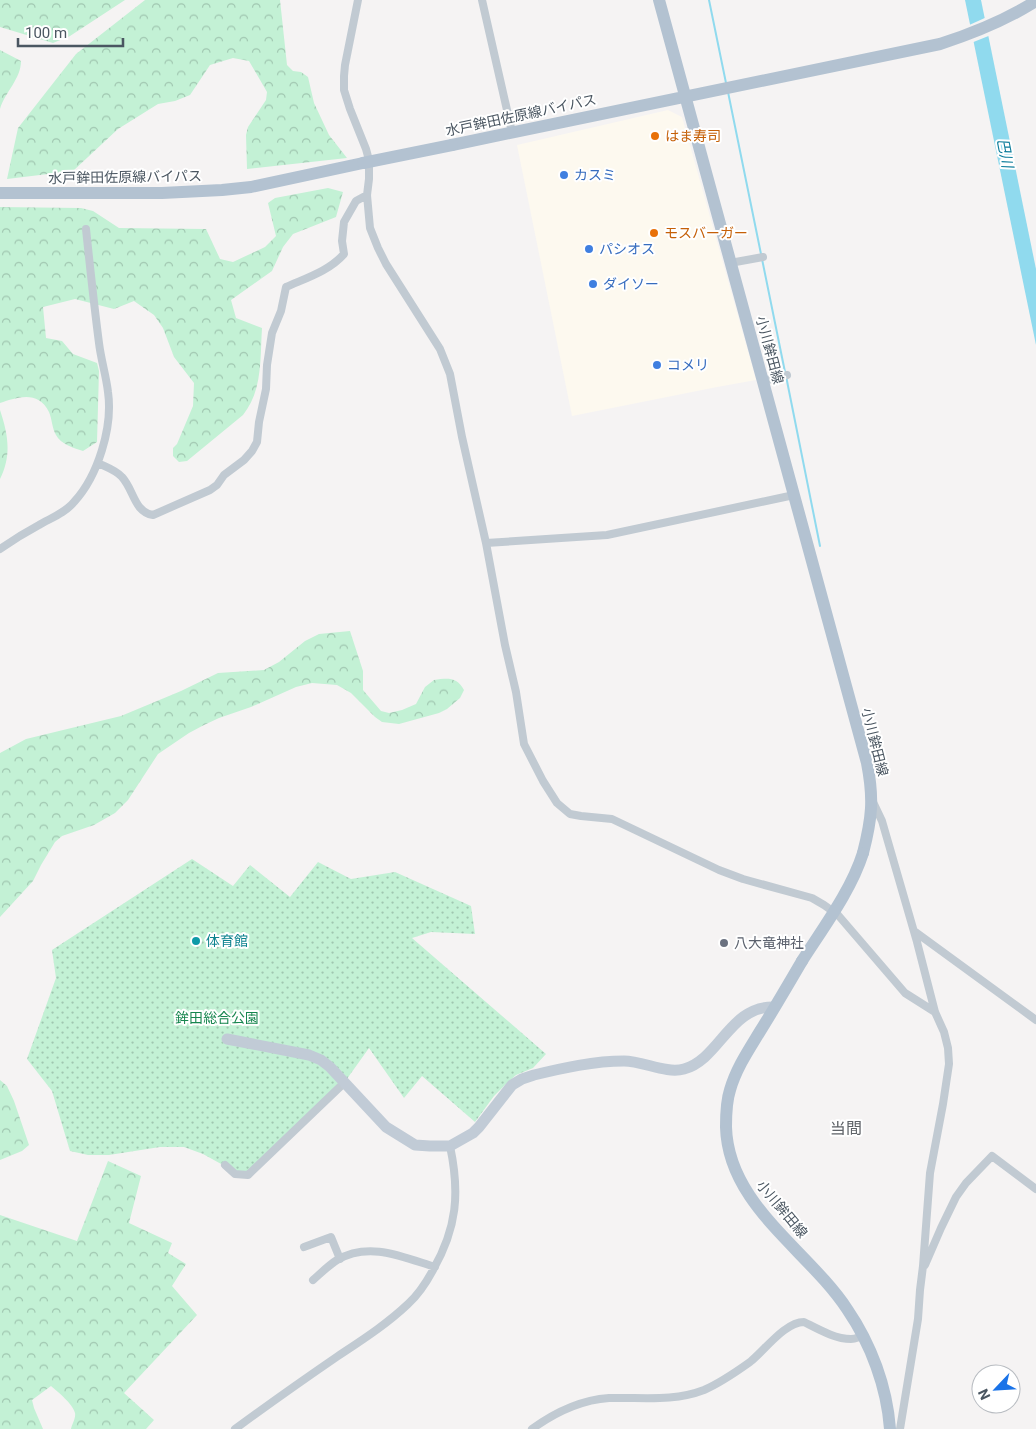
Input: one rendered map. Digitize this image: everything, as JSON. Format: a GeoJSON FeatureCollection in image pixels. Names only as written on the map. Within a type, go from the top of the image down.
{"type":"FeatureCollection","features":[{"type":"Feature","properties":{"kind":"main road","name":"小川鉾田線"},"geometry":{"type":"LineString","coordinates":[[659,0],[867,763],[872,800],[870,824],[863,854],[856,872],[847,890],[802,961],[738,1069],[729,1091],[726,1124],[729,1154],[749,1196],[839,1298],[863,1336],[879,1375],[887,1406],[890,1429]]}},
{"type":"Feature","properties":{"kind":"main road","name":"水戸鉾田佐原線バイパス"},"geometry":{"type":"LineString","coordinates":[[0,193],[162,193],[222,190],[250,186],[925,48],[956,39],[997,23],[1036,1]]}},
{"type":"Feature","properties":{"kind":"street"},"geometry":{"type":"LineString","coordinates":[[358,0],[345,65],[344,90],[369,160],[367,195],[370,228],[386,264],[440,349],[450,374],[516,692],[524,744],[543,781],[556,803],[570,814],[612,819],[719,870],[743,879],[812,898],[824,905],[838,915],[905,993],[935,1012]]}},
{"type":"Feature","properties":{"kind":"street"},"geometry":{"type":"LineString","coordinates":[[482,0],[512,132]]}},
{"type":"Feature","properties":{"kind":"street"},"geometry":{"type":"LineString","coordinates":[[98,463],[120,474],[140,510],[153,515],[210,490],[217,485],[224,475],[244,460],[257,442],[266,389],[267,365],[272,333],[281,311],[286,287],[319,273],[336,262],[344,254],[342,241],[344,222],[356,201],[367,195]]}},
{"type":"Feature","properties":{"kind":"street"},"geometry":{"type":"LineString","coordinates":[[0,549],[63,512],[74,503],[85,489],[98,463],[109,415],[108,392],[100,353],[86,229]]}},
{"type":"Feature","properties":{"kind":"street"},"geometry":{"type":"LineString","coordinates":[[730,263],[761,257]]}},
{"type":"Feature","properties":{"kind":"street"},"geometry":{"type":"LineString","coordinates":[[763,380],[786,376]]}},
{"type":"Feature","properties":{"kind":"street"},"geometry":{"type":"LineString","coordinates":[[486,543],[608,535],[794,495]]}},
{"type":"Feature","properties":{"kind":"street"},"geometry":{"type":"LineString","coordinates":[[872,800],[882,821],[935,1012],[947,1040],[948,1064],[941,1121],[930,1173],[918,1319],[900,1429]]}},
{"type":"Feature","properties":{"kind":"street"},"geometry":{"type":"LineString","coordinates":[[914,931],[1036,1020]]}},
{"type":"Feature","properties":{"kind":"street"},"geometry":{"type":"LineString","coordinates":[[227,1039],[309,1055],[320,1060],[330,1067],[386,1126],[406,1140],[415,1145],[450,1146],[472,1133],[512,1085],[522,1079],[534,1074],[607,1061],[636,1061],[675,1070],[683,1069],[703,1059],[724,1034],[748,1014],[760,1008],[775,1007]]}},
{"type":"Feature","properties":{"kind":"street"},"geometry":{"type":"LineString","coordinates":[[225,1165],[235,1174],[248,1175],[344,1083]]}},
{"type":"Feature","properties":{"kind":"street"},"geometry":{"type":"LineString","coordinates":[[235,1429],[399,1312],[423,1289],[447,1242],[451,1228],[455,1203],[455,1168],[450,1146]]}},
{"type":"Feature","properties":{"kind":"street"},"geometry":{"type":"LineString","coordinates":[[923,1266],[926,1264],[956,1197],[966,1183],[992,1156],[1036,1189]]}},
{"type":"Feature","properties":{"kind":"street"},"geometry":{"type":"LineString","coordinates":[[304,1247],[331,1237],[340,1259]]}},
{"type":"Feature","properties":{"kind":"street"},"geometry":{"type":"LineString","coordinates":[[313,1280],[340,1259],[362,1251],[374,1250],[435,1267]]}},
{"type":"Feature","properties":{"kind":"street"},"geometry":{"type":"LineString","coordinates":[[532,1429],[554,1414],[595,1400],[609,1398],[674,1398],[694,1394],[728,1376],[762,1352],[788,1326],[800,1322],[844,1338],[852,1339],[863,1336]]}},
{"type":"Feature","properties":{"kind":"shaded area"},"geometry":{"type":"Polygon","coordinates":[[[668,110],[682,117],[756,380],[572,416],[517,145],[668,110]]]}},
{"type":"Feature","properties":{"kind":"green space"},"geometry":{"type":"Polygon","coordinates":[[[0,0],[125,0],[70,36],[53,43],[0,27],[0,0]]]}},
{"type":"Feature","properties":{"kind":"green space"},"geometry":{"type":"Polygon","coordinates":[[[145,0],[280,0],[287,65],[293,71],[301,72],[308,77],[314,103],[329,135],[347,158],[247,169],[246,135],[248,127],[266,100],[267,92],[249,61],[233,58],[210,65],[190,95],[175,101],[158,104],[118,129],[73,171],[7,179],[18,128],[76,54],[145,0]]]}},
{"type":"Feature","properties":{"kind":"green space"},"geometry":{"type":"Polygon","coordinates":[[[0,50],[21,61],[16,80],[0,109],[0,50]]]}},
{"type":"Feature","properties":{"kind":"green space"},"geometry":{"type":"Polygon","coordinates":[[[328,188],[343,192],[336,217],[293,234],[283,247],[272,271],[231,300],[236,318],[262,328],[259,373],[254,395],[243,415],[187,461],[179,462],[173,456],[173,448],[177,444],[193,406],[194,383],[174,357],[163,328],[154,315],[134,301],[114,309],[75,299],[43,307],[46,338],[62,341],[73,354],[97,363],[99,371],[97,442],[83,451],[64,443],[56,435],[49,412],[39,400],[21,397],[0,403],[0,207],[81,208],[93,211],[119,228],[206,229],[220,259],[233,262],[265,247],[276,236],[268,203],[275,198],[328,188]]]}},
{"type":"Feature","properties":{"kind":"green space"},"geometry":{"type":"Polygon","coordinates":[[[0,410],[8,444],[4,470],[0,479],[0,410]]]}},
{"type":"Feature","properties":{"kind":"green space"},"geometry":{"type":"Polygon","coordinates":[[[350,631],[363,671],[363,690],[381,711],[389,713],[416,704],[425,687],[434,680],[452,679],[458,683],[464,690],[460,698],[439,713],[399,724],[382,722],[351,693],[337,685],[312,683],[296,687],[204,725],[158,754],[128,800],[115,813],[94,825],[62,836],[55,842],[33,881],[0,917],[0,753],[26,739],[121,716],[218,673],[264,670],[279,662],[305,641],[319,634],[350,631]]]}},
{"type":"Feature","properties":{"kind":"green space","name":"鉾田総合公園"},"geometry":{"type":"Polygon","coordinates":[[[192,859],[233,886],[250,865],[290,897],[318,862],[351,879],[395,872],[471,906],[475,934],[431,932],[412,938],[546,1054],[533,1068],[516,1075],[506,1084],[494,1096],[475,1122],[422,1076],[404,1098],[369,1048],[344,1083],[248,1175],[241,1175],[203,1154],[184,1147],[160,1147],[109,1155],[88,1155],[70,1151],[52,1091],[27,1059],[56,978],[52,950],[192,859]]]}},
{"type":"Feature","properties":{"kind":"green space"},"geometry":{"type":"Polygon","coordinates":[[[0,1080],[7,1086],[14,1101],[29,1145],[22,1151],[0,1160],[0,1080]]]}},
{"type":"Feature","properties":{"kind":"green space"},"geometry":{"type":"Polygon","coordinates":[[[108,1161],[141,1176],[129,1223],[172,1243],[168,1253],[186,1264],[172,1286],[197,1315],[124,1393],[154,1420],[146,1429],[71,1429],[75,1417],[74,1410],[65,1398],[51,1386],[32,1400],[43,1429],[0,1429],[0,1215],[77,1241],[108,1161]]]}},
{"type":"Feature","properties":{"kind":"water","name":"巴川"},"geometry":{"type":"Polygon","coordinates":[[[965,0],[981,0],[1036,269],[1036,345],[965,0]]]}},
{"type":"Feature","properties":{"kind":"pier"},"geometry":{"type":"Polygon","coordinates":[[[987,17],[991,35],[971,43],[967,26],[987,17]]]}},
{"type":"Feature","properties":{"kind":"waterway"},"geometry":{"type":"LineString","coordinates":[[709,0],[726,83]]}},
{"type":"Feature","properties":{"kind":"waterway"},"geometry":{"type":"LineString","coordinates":[[728,92],[761,254]]}},
{"type":"Feature","properties":{"kind":"waterway"},"geometry":{"type":"LineString","coordinates":[[762,259],[785,372]]}},
{"type":"Feature","properties":{"kind":"waterway"},"geometry":{"type":"LineString","coordinates":[[786,376],[820,546]]}},
{"type":"Feature","properties":{"kind":"place","name":"はま寿司"},"geometry":{"type":"Point","coordinates":[655,136]}},
{"type":"Feature","properties":{"kind":"place","name":"カスミ"},"geometry":{"type":"Point","coordinates":[564,175]}},
{"type":"Feature","properties":{"kind":"place","name":"モスバーガー"},"geometry":{"type":"Point","coordinates":[654,233]}},
{"type":"Feature","properties":{"kind":"place","name":"パシオス"},"geometry":{"type":"Point","coordinates":[589,249]}},
{"type":"Feature","properties":{"kind":"place","name":"ダイソー"},"geometry":{"type":"Point","coordinates":[593,284]}},
{"type":"Feature","properties":{"kind":"place","name":"コメリ"},"geometry":{"type":"Point","coordinates":[657,365]}},
{"type":"Feature","properties":{"kind":"place","name":"体育館"},"geometry":{"type":"Point","coordinates":[196,941]}},
{"type":"Feature","properties":{"kind":"place","name":"八大竜神社"},"geometry":{"type":"Point","coordinates":[724,943]}},
{"type":"Feature","properties":{"kind":"district","name":"当間"},"geometry":{"type":"Point","coordinates":[846,1128]}}]}
